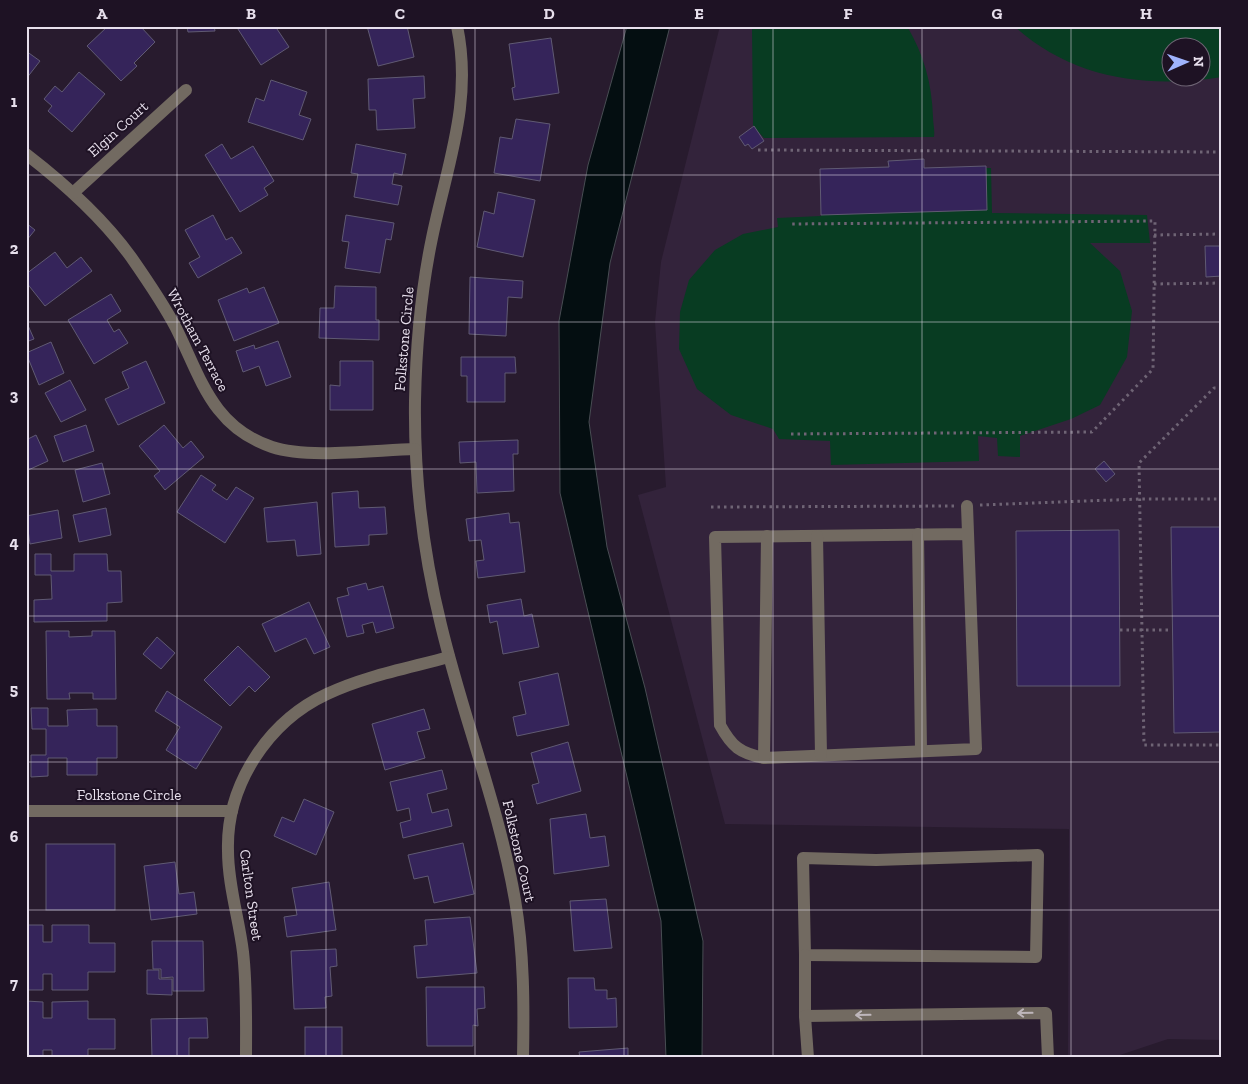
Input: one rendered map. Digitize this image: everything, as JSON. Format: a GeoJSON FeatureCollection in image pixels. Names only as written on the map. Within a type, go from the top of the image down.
{"type":"FeatureCollection","features":[{"type":"Feature","properties":{"kind":"street","name":"Folkstone Circle"},"geometry":{"type":"LineString","coordinates":[[449,657],[428,567],[420,508],[415,449],[416,357],[422,298],[432,239],[460,118],[463,88],[462,58],[457,26]]}},
{"type":"Feature","properties":{"kind":"street","name":"Elgin Court"},"geometry":{"type":"LineString","coordinates":[[73,192],[186,90]]}},
{"type":"Feature","properties":{"kind":"street","name":"Wrotham Terrace"},"geometry":{"type":"LineString","coordinates":[[26,154],[73,192],[130,256],[159,298],[210,400],[238,430],[261,444],[300,453],[415,449]]}},
{"type":"Feature","properties":{"kind":"street"},"geometry":{"type":"LineString","coordinates":[[967,506],[976,748],[764,758],[744,754],[729,741],[720,725],[715,537],[968,534]]}},
{"type":"Feature","properties":{"kind":"street"},"geometry":{"type":"LineString","coordinates":[[918,534],[921,751]]}},
{"type":"Feature","properties":{"kind":"street"},"geometry":{"type":"LineString","coordinates":[[764,758],[767,536]]}},
{"type":"Feature","properties":{"kind":"street"},"geometry":{"type":"LineString","coordinates":[[817,536],[821,755]]}},
{"type":"Feature","properties":{"kind":"street","name":"Carlton Street"},"geometry":{"type":"LineString","coordinates":[[246,1058],[243,953],[230,876],[228,850],[232,811],[239,787],[250,764],[265,742],[283,723],[304,707],[326,694],[449,657]]}},
{"type":"Feature","properties":{"kind":"street","name":"Folkstone Court"},"geometry":{"type":"LineString","coordinates":[[449,657],[505,851],[515,901],[521,952],[524,1058]]}},
{"type":"Feature","properties":{"kind":"street","name":"Folkstone Circle"},"geometry":{"type":"LineString","coordinates":[[26,811],[232,811]]}},
{"type":"Feature","properties":{"kind":"street"},"geometry":{"type":"LineString","coordinates":[[805,955],[1036,957],[1038,855],[876,860],[803,858],[805,1016],[808,1058]]}},
{"type":"Feature","properties":{"kind":"street"},"geometry":{"type":"LineString","coordinates":[[805,1016],[1046,1013],[1048,1058]]}},
{"type":"Feature","properties":{"kind":"path"},"geometry":{"type":"LineString","coordinates":[[758,150],[1222,152]]}},
{"type":"Feature","properties":{"kind":"path"},"geometry":{"type":"LineString","coordinates":[[791,434],[1092,432],[1153,369],[1155,221],[792,224]]}},
{"type":"Feature","properties":{"kind":"path"},"geometry":{"type":"LineString","coordinates":[[1154,236],[1222,234]]}},
{"type":"Feature","properties":{"kind":"path"},"geometry":{"type":"LineString","coordinates":[[1154,284],[1222,283]]}},
{"type":"Feature","properties":{"kind":"path"},"geometry":{"type":"LineString","coordinates":[[1222,388],[1214,388],[1139,463],[1144,745],[1222,745]]}},
{"type":"Feature","properties":{"kind":"path"},"geometry":{"type":"LineString","coordinates":[[711,508],[967,506],[1140,499],[1222,499]]}},
{"type":"Feature","properties":{"kind":"path"},"geometry":{"type":"LineString","coordinates":[[1120,630],[1172,630]]}},
{"type":"Feature","properties":{"kind":"shaded area"},"geometry":{"type":"Polygon","coordinates":[[[627,26],[670,26],[610,263],[589,422],[607,547],[645,688],[703,941],[702,1058],[666,1058],[661,921],[560,493],[559,321],[588,165],[627,26]]]}},
{"type":"Feature","properties":{"kind":"shaded area"},"geometry":{"type":"Polygon","coordinates":[[[720,26],[1222,26],[1222,1040],[1168,1039],[1111,1058],[1068,1058],[1069,829],[725,824],[638,495],[666,487],[655,322],[661,262],[720,26]]]}},
{"type":"Feature","properties":{"kind":"green space"},"geometry":{"type":"Polygon","coordinates":[[[752,26],[907,26],[918,48],[929,81],[934,137],[764,138],[753,126],[752,26]]]}},
{"type":"Feature","properties":{"kind":"green space"},"geometry":{"type":"Polygon","coordinates":[[[1014,26],[1222,26],[1222,77],[1210,78],[1210,38],[1160,38],[1160,82],[1112,76],[1086,69],[1060,58],[1037,44],[1014,26]]]}},
{"type":"Feature","properties":{"kind":"green space"},"geometry":{"type":"Polygon","coordinates":[[[991,168],[992,213],[1147,215],[1150,243],[1090,243],[1120,271],[1132,311],[1127,357],[1100,405],[1071,419],[1020,436],[1020,457],[998,456],[997,438],[978,436],[979,461],[831,465],[830,441],[779,439],[773,429],[731,415],[697,389],[679,349],[680,312],[689,280],[715,250],[743,234],[778,227],[777,218],[821,216],[822,169],[991,168]]]}},
{"type":"Feature","properties":{"kind":"building"},"geometry":{"type":"Polygon","coordinates":[[[108,26],[140,26],[155,42],[134,63],[137,66],[121,81],[87,46],[108,26]]]}},
{"type":"Feature","properties":{"kind":"building"},"geometry":{"type":"Polygon","coordinates":[[[187,26],[214,26],[215,31],[188,32],[187,26]]]}},
{"type":"Feature","properties":{"kind":"building"},"geometry":{"type":"Polygon","coordinates":[[[236,26],[275,26],[289,47],[261,65],[236,26]]]}},
{"type":"Feature","properties":{"kind":"building"},"geometry":{"type":"Polygon","coordinates":[[[367,26],[407,26],[414,57],[378,66],[367,26]]]}},
{"type":"Feature","properties":{"kind":"building"},"geometry":{"type":"Polygon","coordinates":[[[551,38],[559,93],[514,100],[512,88],[515,87],[509,44],[551,38]]]}},
{"type":"Feature","properties":{"kind":"building"},"geometry":{"type":"Polygon","coordinates":[[[26,51],[40,61],[26,79],[26,51]]]}},
{"type":"Feature","properties":{"kind":"building"},"geometry":{"type":"Polygon","coordinates":[[[79,72],[105,94],[72,132],[48,111],[52,106],[44,99],[55,86],[62,92],[79,72]]]}},
{"type":"Feature","properties":{"kind":"building"},"geometry":{"type":"Polygon","coordinates":[[[424,76],[425,98],[413,99],[415,128],[377,130],[376,110],[369,110],[368,79],[424,76]]]}},
{"type":"Feature","properties":{"kind":"building"},"geometry":{"type":"Polygon","coordinates":[[[271,80],[307,92],[299,115],[311,119],[303,140],[248,122],[256,98],[264,101],[271,80]]]}},
{"type":"Feature","properties":{"kind":"building"},"geometry":{"type":"Polygon","coordinates":[[[516,119],[550,124],[540,181],[494,173],[500,137],[512,139],[516,119]]]}},
{"type":"Feature","properties":{"kind":"building"},"geometry":{"type":"Polygon","coordinates":[[[754,126],[764,141],[752,149],[748,144],[745,146],[739,137],[754,126]]]}},
{"type":"Feature","properties":{"kind":"building"},"geometry":{"type":"Polygon","coordinates":[[[222,144],[231,159],[253,146],[274,181],[264,188],[268,195],[240,212],[205,155],[222,144]]]}},
{"type":"Feature","properties":{"kind":"building"},"geometry":{"type":"Polygon","coordinates":[[[356,144],[406,154],[402,175],[394,173],[392,184],[402,186],[398,205],[354,197],[358,174],[351,173],[356,144]]]}},
{"type":"Feature","properties":{"kind":"building"},"geometry":{"type":"Polygon","coordinates":[[[924,159],[924,168],[986,166],[987,210],[821,215],[820,169],[889,167],[888,161],[924,159]]]}},
{"type":"Feature","properties":{"kind":"building"},"geometry":{"type":"Polygon","coordinates":[[[498,192],[535,200],[523,257],[477,247],[484,211],[494,214],[498,192]]]}},
{"type":"Feature","properties":{"kind":"building"},"geometry":{"type":"Polygon","coordinates":[[[213,215],[226,240],[232,237],[242,253],[198,278],[189,263],[200,257],[185,230],[213,215]]]}},
{"type":"Feature","properties":{"kind":"building"},"geometry":{"type":"Polygon","coordinates":[[[346,215],[394,223],[391,240],[386,239],[380,273],[345,268],[349,242],[342,241],[346,215]]]}},
{"type":"Feature","properties":{"kind":"building"},"geometry":{"type":"Polygon","coordinates":[[[26,223],[35,230],[26,241],[26,223]]]}},
{"type":"Feature","properties":{"kind":"building"},"geometry":{"type":"Polygon","coordinates":[[[1205,246],[1222,246],[1222,276],[1206,277],[1205,246]]]}},
{"type":"Feature","properties":{"kind":"building"},"geometry":{"type":"Polygon","coordinates":[[[55,252],[67,268],[81,257],[92,271],[45,306],[26,282],[26,274],[55,252]]]}},
{"type":"Feature","properties":{"kind":"building"},"geometry":{"type":"Polygon","coordinates":[[[470,277],[523,281],[522,298],[508,297],[506,336],[469,334],[470,277]]]}},
{"type":"Feature","properties":{"kind":"building"},"geometry":{"type":"Polygon","coordinates":[[[335,286],[376,287],[376,320],[379,320],[379,340],[319,338],[320,308],[334,308],[335,286]]]}},
{"type":"Feature","properties":{"kind":"building"},"geometry":{"type":"Polygon","coordinates":[[[264,287],[279,323],[234,341],[218,300],[247,288],[249,293],[264,287]]]}},
{"type":"Feature","properties":{"kind":"building"},"geometry":{"type":"Polygon","coordinates":[[[111,294],[121,311],[107,320],[114,332],[119,329],[128,343],[94,364],[68,320],[111,294]]]}},
{"type":"Feature","properties":{"kind":"building"},"geometry":{"type":"Polygon","coordinates":[[[26,321],[34,339],[26,342],[26,321]]]}},
{"type":"Feature","properties":{"kind":"building"},"geometry":{"type":"Polygon","coordinates":[[[278,341],[291,377],[266,386],[259,366],[243,372],[236,351],[254,345],[255,349],[278,341]]]}},
{"type":"Feature","properties":{"kind":"building"},"geometry":{"type":"Polygon","coordinates":[[[51,342],[64,373],[39,385],[26,353],[51,342]]]}},
{"type":"Feature","properties":{"kind":"building"},"geometry":{"type":"Polygon","coordinates":[[[461,357],[515,357],[516,373],[505,373],[505,402],[467,402],[467,376],[461,376],[461,357]]]}},
{"type":"Feature","properties":{"kind":"building"},"geometry":{"type":"Polygon","coordinates":[[[146,361],[165,403],[118,425],[105,399],[129,388],[122,372],[146,361]]]}},
{"type":"Feature","properties":{"kind":"building"},"geometry":{"type":"Polygon","coordinates":[[[340,361],[373,361],[373,410],[330,410],[330,385],[340,386],[340,361]]]}},
{"type":"Feature","properties":{"kind":"building"},"geometry":{"type":"Polygon","coordinates":[[[70,380],[86,410],[61,422],[45,393],[70,380]]]}},
{"type":"Feature","properties":{"kind":"building"},"geometry":{"type":"Polygon","coordinates":[[[86,425],[94,451],[63,462],[54,436],[86,425]]]}},
{"type":"Feature","properties":{"kind":"building"},"geometry":{"type":"Polygon","coordinates":[[[164,425],[183,448],[191,441],[204,457],[165,490],[154,476],[160,471],[139,446],[164,425]]]}},
{"type":"Feature","properties":{"kind":"building"},"geometry":{"type":"Polygon","coordinates":[[[36,435],[48,461],[26,471],[26,440],[36,435]]]}},
{"type":"Feature","properties":{"kind":"building"},"geometry":{"type":"Polygon","coordinates":[[[518,440],[518,454],[513,454],[514,491],[477,493],[476,462],[460,463],[459,442],[518,440]]]}},
{"type":"Feature","properties":{"kind":"building"},"geometry":{"type":"Polygon","coordinates":[[[1104,461],[1115,474],[1106,482],[1095,469],[1104,461]]]}},
{"type":"Feature","properties":{"kind":"building"},"geometry":{"type":"Polygon","coordinates":[[[102,463],[110,494],[83,502],[75,470],[102,463]]]}},
{"type":"Feature","properties":{"kind":"building"},"geometry":{"type":"Polygon","coordinates":[[[201,475],[216,485],[212,490],[227,500],[236,487],[254,498],[225,543],[177,512],[201,475]]]}},
{"type":"Feature","properties":{"kind":"building"},"geometry":{"type":"Polygon","coordinates":[[[358,491],[359,508],[385,507],[387,534],[369,535],[369,545],[335,547],[332,493],[358,491]]]}},
{"type":"Feature","properties":{"kind":"building"},"geometry":{"type":"Polygon","coordinates":[[[317,502],[321,554],[297,556],[295,540],[267,542],[264,508],[317,502]]]}},
{"type":"Feature","properties":{"kind":"building"},"geometry":{"type":"Polygon","coordinates":[[[106,508],[111,535],[79,542],[73,515],[106,508]]]}},
{"type":"Feature","properties":{"kind":"building"},"geometry":{"type":"Polygon","coordinates":[[[58,510],[62,538],[30,544],[26,516],[58,510]]]}},
{"type":"Feature","properties":{"kind":"building"},"geometry":{"type":"Polygon","coordinates":[[[509,513],[510,523],[519,522],[525,572],[478,578],[476,561],[484,560],[481,540],[469,541],[466,519],[509,513]]]}},
{"type":"Feature","properties":{"kind":"building"},"geometry":{"type":"Polygon","coordinates":[[[1171,527],[1222,527],[1222,732],[1174,733],[1171,527]]]}},
{"type":"Feature","properties":{"kind":"building"},"geometry":{"type":"Polygon","coordinates":[[[1119,530],[1120,686],[1017,686],[1016,531],[1119,530]]]}},
{"type":"Feature","properties":{"kind":"building"},"geometry":{"type":"Polygon","coordinates":[[[35,554],[51,554],[51,571],[74,571],[74,554],[107,554],[108,571],[121,571],[122,602],[107,603],[107,621],[34,622],[34,600],[52,599],[51,575],[35,575],[35,554]]]}},
{"type":"Feature","properties":{"kind":"building"},"geometry":{"type":"Polygon","coordinates":[[[366,583],[368,590],[383,586],[394,628],[376,633],[373,622],[362,625],[364,633],[347,637],[337,598],[349,595],[347,588],[366,583]]]}},
{"type":"Feature","properties":{"kind":"building"},"geometry":{"type":"Polygon","coordinates":[[[521,599],[524,616],[532,614],[539,647],[503,654],[497,621],[490,623],[487,605],[521,599]]]}},
{"type":"Feature","properties":{"kind":"building"},"geometry":{"type":"Polygon","coordinates":[[[309,602],[330,647],[314,654],[306,638],[275,652],[262,624],[309,602]]]}},
{"type":"Feature","properties":{"kind":"building"},"geometry":{"type":"Polygon","coordinates":[[[46,631],[69,631],[69,637],[92,636],[92,631],[115,631],[116,699],[93,699],[93,693],[69,693],[70,699],[47,699],[46,631]]]}},
{"type":"Feature","properties":{"kind":"building"},"geometry":{"type":"Polygon","coordinates":[[[157,637],[175,653],[161,669],[143,654],[157,637]]]}},
{"type":"Feature","properties":{"kind":"building"},"geometry":{"type":"Polygon","coordinates":[[[238,646],[270,677],[255,692],[249,686],[230,706],[204,680],[238,646]]]}},
{"type":"Feature","properties":{"kind":"building"},"geometry":{"type":"Polygon","coordinates":[[[558,673],[569,725],[517,736],[513,717],[526,714],[519,682],[558,673]]]}},
{"type":"Feature","properties":{"kind":"building"},"geometry":{"type":"Polygon","coordinates":[[[167,691],[222,727],[196,769],[166,750],[180,727],[155,711],[167,691]]]}},
{"type":"Feature","properties":{"kind":"building"},"geometry":{"type":"Polygon","coordinates":[[[31,708],[48,708],[48,726],[68,726],[67,710],[97,709],[97,726],[117,726],[117,758],[97,758],[97,775],[67,775],[67,758],[48,758],[48,776],[31,777],[31,755],[46,755],[46,729],[32,729],[31,708]]]}},
{"type":"Feature","properties":{"kind":"building"},"geometry":{"type":"Polygon","coordinates":[[[424,709],[430,729],[417,732],[425,758],[385,770],[372,724],[424,709]]]}},
{"type":"Feature","properties":{"kind":"building"},"geometry":{"type":"Polygon","coordinates":[[[568,742],[581,791],[537,804],[532,785],[539,783],[531,753],[568,742]]]}},
{"type":"Feature","properties":{"kind":"building"},"geometry":{"type":"Polygon","coordinates":[[[442,770],[447,789],[427,794],[432,813],[448,809],[452,826],[403,838],[400,823],[411,820],[409,808],[397,811],[390,782],[442,770]]]}},
{"type":"Feature","properties":{"kind":"building"},"geometry":{"type":"Polygon","coordinates":[[[304,799],[334,812],[316,855],[274,836],[282,817],[294,822],[304,799]]]}},
{"type":"Feature","properties":{"kind":"building"},"geometry":{"type":"Polygon","coordinates":[[[586,814],[590,838],[605,836],[609,866],[554,874],[550,819],[586,814]]]}},
{"type":"Feature","properties":{"kind":"building"},"geometry":{"type":"Polygon","coordinates":[[[463,843],[474,894],[434,903],[428,876],[414,879],[408,855],[463,843]]]}},
{"type":"Feature","properties":{"kind":"building"},"geometry":{"type":"Polygon","coordinates":[[[46,844],[115,844],[115,910],[46,910],[46,844]]]}},
{"type":"Feature","properties":{"kind":"building"},"geometry":{"type":"Polygon","coordinates":[[[175,862],[179,894],[194,892],[197,914],[151,920],[144,866],[175,862]]]}},
{"type":"Feature","properties":{"kind":"building"},"geometry":{"type":"Polygon","coordinates":[[[329,882],[336,930],[287,937],[284,917],[297,915],[292,888],[329,882]]]}},
{"type":"Feature","properties":{"kind":"building"},"geometry":{"type":"Polygon","coordinates":[[[606,899],[612,948],[574,951],[570,901],[606,899]]]}},
{"type":"Feature","properties":{"kind":"building"},"geometry":{"type":"Polygon","coordinates":[[[470,917],[477,973],[417,978],[414,946],[427,945],[425,920],[470,917]]]}},
{"type":"Feature","properties":{"kind":"building"},"geometry":{"type":"Polygon","coordinates":[[[26,925],[43,925],[43,942],[52,942],[52,925],[89,925],[89,943],[115,943],[115,972],[88,972],[88,990],[52,990],[52,974],[43,974],[43,990],[26,990],[26,925]]]}},
{"type":"Feature","properties":{"kind":"building"},"geometry":{"type":"Polygon","coordinates":[[[152,941],[203,941],[204,991],[173,991],[173,977],[161,978],[161,969],[153,969],[152,941]]]}},
{"type":"Feature","properties":{"kind":"building"},"geometry":{"type":"Polygon","coordinates":[[[336,949],[337,966],[330,967],[332,996],[325,997],[326,1008],[294,1009],[291,951],[336,949]]]}},
{"type":"Feature","properties":{"kind":"building"},"geometry":{"type":"Polygon","coordinates":[[[147,970],[159,970],[159,979],[172,979],[172,995],[147,994],[147,970]]]}},
{"type":"Feature","properties":{"kind":"building"},"geometry":{"type":"Polygon","coordinates":[[[568,978],[594,978],[595,990],[607,990],[607,999],[616,998],[617,1027],[569,1028],[568,978]]]}},
{"type":"Feature","properties":{"kind":"building"},"geometry":{"type":"Polygon","coordinates":[[[426,987],[484,987],[485,1008],[477,1009],[478,1026],[473,1025],[473,1046],[427,1046],[426,987]]]}},
{"type":"Feature","properties":{"kind":"building"},"geometry":{"type":"Polygon","coordinates":[[[26,1001],[43,1002],[43,1018],[52,1018],[52,1002],[88,1001],[88,1019],[115,1019],[115,1049],[88,1049],[88,1058],[52,1058],[52,1050],[43,1050],[43,1058],[26,1058],[26,1001]]]}},
{"type":"Feature","properties":{"kind":"building"},"geometry":{"type":"Polygon","coordinates":[[[207,1018],[208,1038],[189,1038],[189,1058],[152,1058],[151,1019],[207,1018]]]}},
{"type":"Feature","properties":{"kind":"building"},"geometry":{"type":"Polygon","coordinates":[[[305,1027],[342,1027],[342,1058],[305,1058],[305,1027]]]}},
{"type":"Feature","properties":{"kind":"building"},"geometry":{"type":"Polygon","coordinates":[[[628,1048],[628,1058],[580,1058],[579,1052],[628,1048]]]}}]}
